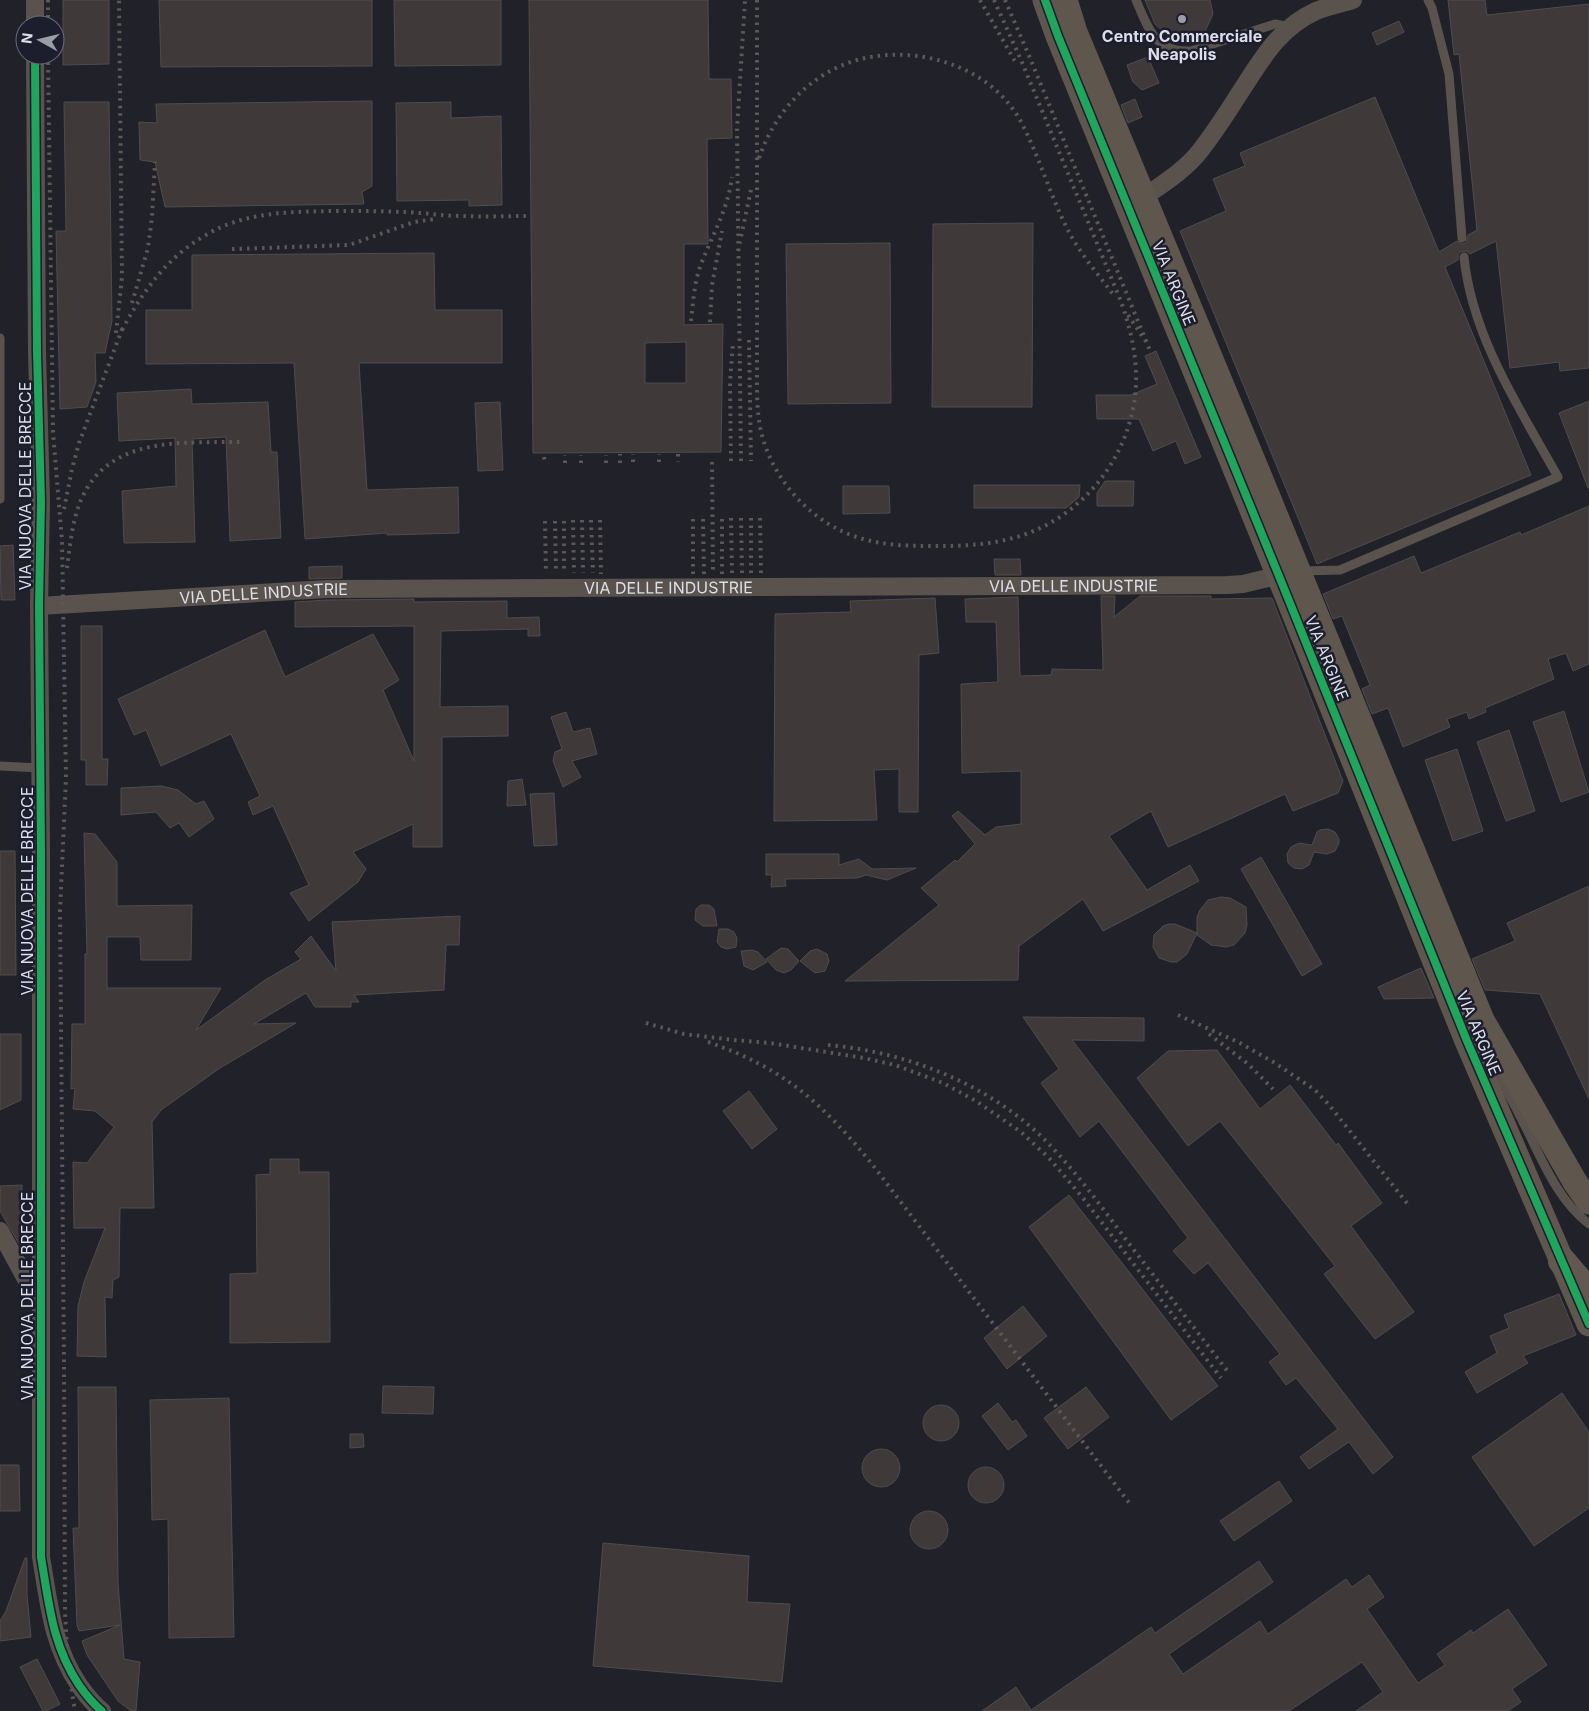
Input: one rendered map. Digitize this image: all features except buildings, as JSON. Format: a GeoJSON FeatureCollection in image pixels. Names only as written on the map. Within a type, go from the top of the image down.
{"type":"FeatureCollection","features":[{"type":"Feature","properties":{"kind":"highway"},"geometry":{"type":"LineString","coordinates":[[1562,1261],[1589,1293]]}},
{"type":"Feature","properties":{"kind":"street"},"geometry":{"type":"LineString","coordinates":[[35,0],[35,15]]}},
{"type":"Feature","properties":{"kind":"street"},"geometry":{"type":"LineString","coordinates":[[1136,201],[1184,169],[1200,152],[1270,46],[1292,27],[1316,11],[1352,0]]}},
{"type":"Feature","properties":{"kind":"street","name":"VIA ARGINE"},"geometry":{"type":"LineString","coordinates":[[1051,3],[1136,201],[1289,573],[1486,1028],[1575,1182],[1589,1202]]}},
{"type":"Feature","properties":{"kind":"street","name":"VIA NUOVA DELLE BRECCE"},"geometry":{"type":"LineString","coordinates":[[35,65],[37,332],[41,501],[39,606],[41,1557],[55,1634],[68,1668],[92,1704],[102,1711]]}},
{"type":"Feature","properties":{"kind":"street","name":"VIA ARGINE"},"geometry":{"type":"LineString","coordinates":[[1289,573],[1460,1023],[1589,1324]]}},
{"type":"Feature","properties":{"kind":"street","name":"VIA DELLE INDUSTRIE"},"geometry":{"type":"LineString","coordinates":[[39,606],[327,589],[1228,585],[1243,584],[1289,573]]}},
{"type":"Feature","properties":{"kind":"street"},"geometry":{"type":"LineString","coordinates":[[0,1231],[40,1305]]}},
{"type":"Feature","properties":{"kind":"lane"},"geometry":{"type":"LineString","coordinates":[[1136,0],[1146,24],[1160,44],[1177,52],[1191,51],[1275,24],[1292,27]]}},
{"type":"Feature","properties":{"kind":"lane"},"geometry":{"type":"LineString","coordinates":[[1428,0],[1432,8],[1448,74],[1462,238]]}},
{"type":"Feature","properties":{"kind":"lane"},"geometry":{"type":"LineString","coordinates":[[1289,573],[1340,570],[1558,477],[1499,372],[1471,299],[1464,257]]}},
{"type":"Feature","properties":{"kind":"lane"},"geometry":{"type":"LineString","coordinates":[[0,338],[0,499]]}},
{"type":"Feature","properties":{"kind":"lane"},"geometry":{"type":"LineString","coordinates":[[0,766],[40,768]]}},
{"type":"Feature","properties":{"kind":"lane"},"geometry":{"type":"LineString","coordinates":[[1460,1023],[1498,1074],[1540,1157],[1565,1200],[1589,1224]]}},
{"type":"Feature","properties":{"kind":"railway"},"geometry":{"type":"LineString","coordinates":[[48,0],[48,15]]}},
{"type":"Feature","properties":{"kind":"railway"},"geometry":{"type":"LineString","coordinates":[[116,333],[122,277],[119,0]]}},
{"type":"Feature","properties":{"kind":"railway"},"geometry":{"type":"LineString","coordinates":[[741,461],[737,129],[745,0]]}},
{"type":"Feature","properties":{"kind":"railway"},"geometry":{"type":"LineString","coordinates":[[757,0],[757,394],[763,439],[769,456],[788,488],[814,514],[830,524],[846,533],[872,541],[900,545],[938,546],[975,545],[1013,538],[1038,529],[1061,516],[1081,500],[1099,481],[1114,459],[1125,435],[1133,410],[1136,384],[1132,341],[1120,299],[1021,60],[994,0]]}},
{"type":"Feature","properties":{"kind":"railway"},"geometry":{"type":"LineString","coordinates":[[980,0],[1017,65]]}},
{"type":"Feature","properties":{"kind":"railway"},"geometry":{"type":"LineString","coordinates":[[1005,0],[1151,353]]}},
{"type":"Feature","properties":{"kind":"railway"},"geometry":{"type":"LineString","coordinates":[[759,158],[774,125],[784,110],[809,85],[840,66],[857,60],[903,55],[926,57],[949,63],[990,85],[1007,101],[1027,133],[1072,237],[1083,255],[1115,297]]}},
{"type":"Feature","properties":{"kind":"railway"},"geometry":{"type":"LineString","coordinates":[[48,65],[53,432],[62,541],[66,778],[60,911],[65,1612],[68,1667],[75,1711]]}},
{"type":"Feature","properties":{"kind":"railway"},"geometry":{"type":"LineString","coordinates":[[132,303],[148,248],[155,162]]}},
{"type":"Feature","properties":{"kind":"railway"},"geometry":{"type":"LineString","coordinates":[[691,321],[698,274],[727,201],[732,177]]}},
{"type":"Feature","properties":{"kind":"railway"},"geometry":{"type":"LineString","coordinates":[[738,251],[752,185]]}},
{"type":"Feature","properties":{"kind":"railway"},"geometry":{"type":"LineString","coordinates":[[122,330],[138,302],[168,264],[206,235],[236,222],[283,213],[331,211],[406,212],[449,216],[527,216]]}},
{"type":"Feature","properties":{"kind":"railway"},"geometry":{"type":"LineString","coordinates":[[232,249],[349,245],[414,222],[435,219]]}},
{"type":"Feature","properties":{"kind":"railway"},"geometry":{"type":"LineString","coordinates":[[710,322],[712,285],[722,231]]}},
{"type":"Feature","properties":{"kind":"railway"},"geometry":{"type":"LineString","coordinates":[[1128,315],[1147,343]]}},
{"type":"Feature","properties":{"kind":"railway"},"geometry":{"type":"LineString","coordinates":[[64,509],[79,443],[124,324]]}},
{"type":"Feature","properties":{"kind":"railway"},"geometry":{"type":"LineString","coordinates":[[749,340],[751,461]]}},
{"type":"Feature","properties":{"kind":"railway"},"geometry":{"type":"LineString","coordinates":[[731,461],[730,382],[733,343]]}},
{"type":"Feature","properties":{"kind":"railway"},"geometry":{"type":"LineString","coordinates":[[67,568],[73,525],[81,500],[94,479],[110,464],[129,453],[150,447],[196,442],[242,442]]}},
{"type":"Feature","properties":{"kind":"railway"},"geometry":{"type":"LineString","coordinates":[[620,454],[620,463]]}},
{"type":"Feature","properties":{"kind":"railway"},"geometry":{"type":"LineString","coordinates":[[633,454],[633,462]]}},
{"type":"Feature","properties":{"kind":"railway"},"geometry":{"type":"LineString","coordinates":[[659,454],[659,462]]}},
{"type":"Feature","properties":{"kind":"railway"},"geometry":{"type":"LineString","coordinates":[[678,454],[678,462]]}},
{"type":"Feature","properties":{"kind":"railway"},"geometry":{"type":"LineString","coordinates":[[565,455],[565,463]]}},
{"type":"Feature","properties":{"kind":"railway"},"geometry":{"type":"LineString","coordinates":[[581,455],[581,463]]}},
{"type":"Feature","properties":{"kind":"railway"},"geometry":{"type":"LineString","coordinates":[[606,455],[606,463]]}},
{"type":"Feature","properties":{"kind":"railway"},"geometry":{"type":"LineString","coordinates":[[544,457],[545,463]]}},
{"type":"Feature","properties":{"kind":"railway"},"geometry":{"type":"LineString","coordinates":[[712,462],[713,573]]}},
{"type":"Feature","properties":{"kind":"railway"},"geometry":{"type":"LineString","coordinates":[[731,518],[732,574]]}},
{"type":"Feature","properties":{"kind":"railway"},"geometry":{"type":"LineString","coordinates":[[741,518],[742,573]]}},
{"type":"Feature","properties":{"kind":"railway"},"geometry":{"type":"LineString","coordinates":[[751,518],[751,573]]}},
{"type":"Feature","properties":{"kind":"railway"},"geometry":{"type":"LineString","coordinates":[[760,518],[761,573]]}},
{"type":"Feature","properties":{"kind":"railway"},"geometry":{"type":"LineString","coordinates":[[693,519],[693,574]]}},
{"type":"Feature","properties":{"kind":"railway"},"geometry":{"type":"LineString","coordinates":[[703,519],[704,574]]}},
{"type":"Feature","properties":{"kind":"railway"},"geometry":{"type":"LineString","coordinates":[[722,519],[722,574]]}},
{"type":"Feature","properties":{"kind":"railway"},"geometry":{"type":"LineString","coordinates":[[573,520],[574,573]]}},
{"type":"Feature","properties":{"kind":"railway"},"geometry":{"type":"LineString","coordinates":[[582,520],[583,573]]}},
{"type":"Feature","properties":{"kind":"railway"},"geometry":{"type":"LineString","coordinates":[[591,520],[593,573]]}},
{"type":"Feature","properties":{"kind":"railway"},"geometry":{"type":"LineString","coordinates":[[600,520],[601,574]]}},
{"type":"Feature","properties":{"kind":"railway"},"geometry":{"type":"LineString","coordinates":[[545,521],[546,572]]}},
{"type":"Feature","properties":{"kind":"railway"},"geometry":{"type":"LineString","coordinates":[[555,521],[556,573]]}},
{"type":"Feature","properties":{"kind":"railway"},"geometry":{"type":"LineString","coordinates":[[564,521],[564,573]]}},
{"type":"Feature","properties":{"kind":"railway"},"geometry":{"type":"LineString","coordinates":[[1178,1015],[1240,1043],[1275,1063],[1315,1090],[1330,1106],[1410,1207]]}},
{"type":"Feature","properties":{"kind":"railway"},"geometry":{"type":"LineString","coordinates":[[646,1023],[684,1034],[770,1043],[864,1058],[895,1065],[943,1083],[976,1101],[1021,1132],[1049,1158],[1083,1198],[1221,1378]]}},
{"type":"Feature","properties":{"kind":"railway"},"geometry":{"type":"LineString","coordinates":[[1209,1034],[1248,1064],[1273,1089]]}},
{"type":"Feature","properties":{"kind":"railway"},"geometry":{"type":"LineString","coordinates":[[708,1042],[759,1063],[780,1076],[818,1105],[854,1142],[1130,1504]]}},
{"type":"Feature","properties":{"kind":"railway"},"geometry":{"type":"LineString","coordinates":[[828,1045],[857,1049],[915,1063],[970,1086],[1021,1118],[1043,1138],[1076,1175],[1229,1373]]}},
{"type":"Feature","properties":{"kind":"cycle path"},"geometry":{"type":"LineString","coordinates":[[1045,0],[1467,1041],[1589,1324]]}},
{"type":"Feature","properties":{"kind":"cycle path"},"geometry":{"type":"LineString","coordinates":[[35,65],[37,352],[41,501],[39,606],[41,1557],[49,1607],[63,1655],[79,1685],[89,1699],[102,1711]]}},
{"type":"Feature","properties":{"kind":"place","name":"Centro Commerciale Neapolis"},"geometry":{"type":"Point","coordinates":[1182,19]}}]}
